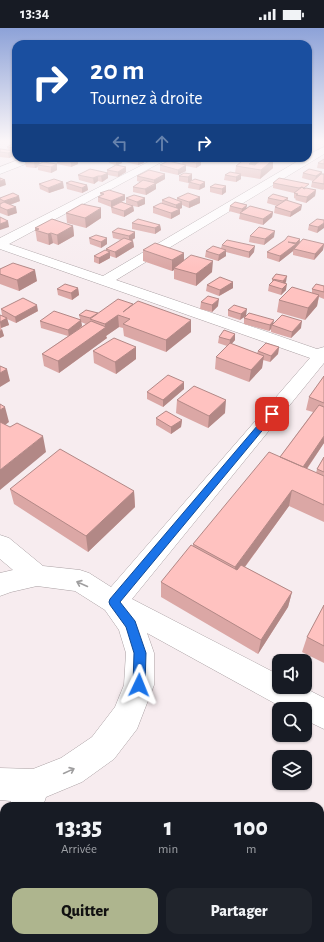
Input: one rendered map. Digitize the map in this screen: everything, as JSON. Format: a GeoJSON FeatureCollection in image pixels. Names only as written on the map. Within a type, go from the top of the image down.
{"type":"FeatureCollection","features":[{"type":"Feature","properties":{"kind":"street"},"geometry":{"type":"LineString","coordinates":[[0,244],[117,183]]}},
{"type":"Feature","properties":{"kind":"street"},"geometry":{"type":"LineString","coordinates":[[105,281],[269,183]]}},
{"type":"Feature","properties":{"kind":"street"},"geometry":{"type":"LineString","coordinates":[[0,244],[323,355],[114,602]]}},
{"type":"Feature","properties":{"kind":"street"},"geometry":{"type":"LineString","coordinates":[[0,545],[37,576]]}},
{"type":"Feature","properties":{"kind":"street"},"geometry":{"type":"LineString","coordinates":[[0,585],[6,582],[37,576],[80,581],[114,602],[324,714]]}},
{"type":"Feature","properties":{"kind":"street"},"geometry":{"type":"LineString","coordinates":[[0,784],[29,795],[71,771],[103,748],[126,718],[139,685],[140,653],[131,624],[114,602]]}},
{"type":"Feature","properties":{"kind":"building"},"geometry":{"type":"Polygon","coordinates":[[[43,183],[61,183],[48,188],[39,184],[43,183]]]}},
{"type":"Feature","properties":{"kind":"building"},"geometry":{"type":"Polygon","coordinates":[[[66,183],[78,183],[87,185],[82,188],[66,183]]]}},
{"type":"Feature","properties":{"kind":"building"},"geometry":{"type":"Polygon","coordinates":[[[139,183],[156,183],[145,189],[133,187],[139,183]]]}},
{"type":"Feature","properties":{"kind":"building"},"geometry":{"type":"Polygon","coordinates":[[[191,183],[204,183],[200,185],[191,183]]]}},
{"type":"Feature","properties":{"kind":"building"},"geometry":{"type":"Polygon","coordinates":[[[273,183],[309,184],[304,188],[299,188],[273,183]]]}},
{"type":"Feature","properties":{"kind":"building"},"geometry":{"type":"Polygon","coordinates":[[[215,184],[226,186],[222,189],[210,187],[215,184]]]}},
{"type":"Feature","properties":{"kind":"building"},"geometry":{"type":"Polygon","coordinates":[[[302,187],[304,189],[316,190],[307,197],[296,195],[298,194],[294,193],[302,187]]]}},
{"type":"Feature","properties":{"kind":"building"},"geometry":{"type":"Polygon","coordinates":[[[109,190],[125,195],[111,201],[98,197],[104,194],[100,193],[109,190]]]}},
{"type":"Feature","properties":{"kind":"building"},"geometry":{"type":"Polygon","coordinates":[[[13,193],[19,196],[4,201],[0,199],[0,198],[13,193]]]}},
{"type":"Feature","properties":{"kind":"building"},"geometry":{"type":"Polygon","coordinates":[[[188,193],[200,197],[189,202],[177,198],[188,193]]]}},
{"type":"Feature","properties":{"kind":"building"},"geometry":{"type":"Polygon","coordinates":[[[273,194],[288,198],[283,201],[268,198],[273,194]]]}},
{"type":"Feature","properties":{"kind":"building"},"geometry":{"type":"Polygon","coordinates":[[[134,195],[145,198],[137,202],[126,198],[134,195]]]}},
{"type":"Feature","properties":{"kind":"building"},"geometry":{"type":"Polygon","coordinates":[[[169,197],[182,202],[176,205],[162,200],[169,197]]]}},
{"type":"Feature","properties":{"kind":"building"},"geometry":{"type":"Polygon","coordinates":[[[286,200],[302,205],[291,212],[275,207],[286,200]]]}},
{"type":"Feature","properties":{"kind":"building"},"geometry":{"type":"Polygon","coordinates":[[[4,202],[16,207],[7,210],[0,207],[0,204],[4,202]]]}},
{"type":"Feature","properties":{"kind":"building"},"geometry":{"type":"Polygon","coordinates":[[[121,202],[133,206],[124,211],[111,207],[121,202]]]}},
{"type":"Feature","properties":{"kind":"building"},"geometry":{"type":"Polygon","coordinates":[[[235,202],[247,205],[242,209],[230,206],[235,202]]]}},
{"type":"Feature","properties":{"kind":"building"},"geometry":{"type":"Polygon","coordinates":[[[161,203],[180,209],[171,213],[153,207],[161,203]]]}},
{"type":"Feature","properties":{"kind":"building"},"geometry":{"type":"Polygon","coordinates":[[[82,204],[101,208],[85,218],[66,213],[82,204]]]}},
{"type":"Feature","properties":{"kind":"building"},"geometry":{"type":"Polygon","coordinates":[[[250,206],[273,212],[263,219],[240,213],[250,206]]]}},
{"type":"Feature","properties":{"kind":"building"},"geometry":{"type":"Polygon","coordinates":[[[0,217],[8,221],[0,224],[0,217]]]}},
{"type":"Feature","properties":{"kind":"building"},"geometry":{"type":"Polygon","coordinates":[[[52,219],[73,226],[57,235],[35,230],[39,229],[35,228],[52,219]]]}},
{"type":"Feature","properties":{"kind":"building"},"geometry":{"type":"Polygon","coordinates":[[[138,219],[160,225],[155,228],[132,223],[138,219]]]}},
{"type":"Feature","properties":{"kind":"building"},"geometry":{"type":"Polygon","coordinates":[[[317,219],[324,220],[324,223],[318,227],[309,225],[317,219]]]}},
{"type":"Feature","properties":{"kind":"building"},"geometry":{"type":"Polygon","coordinates":[[[259,227],[275,231],[265,239],[250,236],[259,227]]]}},
{"type":"Feature","properties":{"kind":"building"},"geometry":{"type":"Polygon","coordinates":[[[118,228],[135,232],[129,236],[112,232],[118,228]]]}},
{"type":"Feature","properties":{"kind":"building"},"geometry":{"type":"Polygon","coordinates":[[[96,235],[107,238],[101,242],[89,238],[96,235]]]}},
{"type":"Feature","properties":{"kind":"building"},"geometry":{"type":"Polygon","coordinates":[[[288,236],[300,239],[296,243],[288,242],[296,244],[280,256],[267,252],[285,240],[288,236]]]}},
{"type":"Feature","properties":{"kind":"building"},"geometry":{"type":"Polygon","coordinates":[[[124,238],[133,241],[115,252],[106,249],[124,238]]]}},
{"type":"Feature","properties":{"kind":"building"},"geometry":{"type":"Polygon","coordinates":[[[303,239],[324,244],[315,254],[294,249],[303,239]]]}},
{"type":"Feature","properties":{"kind":"building"},"geometry":{"type":"Polygon","coordinates":[[[227,240],[255,246],[249,252],[222,245],[227,240]]]}},
{"type":"Feature","properties":{"kind":"building"},"geometry":{"type":"Polygon","coordinates":[[[155,243],[184,253],[172,260],[143,250],[155,243]]]}},
{"type":"Feature","properties":{"kind":"building"},"geometry":{"type":"Polygon","coordinates":[[[213,246],[226,250],[219,255],[206,251],[213,246]]]}},
{"type":"Feature","properties":{"kind":"building"},"geometry":{"type":"Polygon","coordinates":[[[105,250],[110,252],[99,258],[94,256],[105,250]]]}},
{"type":"Feature","properties":{"kind":"building"},"geometry":{"type":"Polygon","coordinates":[[[191,255],[213,261],[196,274],[174,268],[191,255]]]}},
{"type":"Feature","properties":{"kind":"building"},"geometry":{"type":"Polygon","coordinates":[[[13,263],[35,270],[17,280],[0,274],[0,269],[13,263]]]}},
{"type":"Feature","properties":{"kind":"building"},"geometry":{"type":"Polygon","coordinates":[[[276,274],[287,276],[283,281],[272,279],[276,274]]]}},
{"type":"Feature","properties":{"kind":"building"},"geometry":{"type":"Polygon","coordinates":[[[220,277],[233,282],[220,290],[207,285],[220,277]]]}},
{"type":"Feature","properties":{"kind":"building"},"geometry":{"type":"Polygon","coordinates":[[[274,280],[287,284],[282,289],[269,285],[274,280]]]}},
{"type":"Feature","properties":{"kind":"building"},"geometry":{"type":"Polygon","coordinates":[[[65,284],[78,288],[71,293],[57,289],[65,284]]]}},
{"type":"Feature","properties":{"kind":"building"},"geometry":{"type":"Polygon","coordinates":[[[316,284],[324,286],[324,292],[312,289],[316,284]]]}},
{"type":"Feature","properties":{"kind":"building"},"geometry":{"type":"Polygon","coordinates":[[[292,287],[319,295],[308,308],[279,300],[292,287]]]}},
{"type":"Feature","properties":{"kind":"building"},"geometry":{"type":"Polygon","coordinates":[[[208,296],[219,299],[212,305],[201,302],[208,296]]]}},
{"type":"Feature","properties":{"kind":"building"},"geometry":{"type":"Polygon","coordinates":[[[23,298],[37,305],[15,317],[1,309],[23,298]]]}},
{"type":"Feature","properties":{"kind":"building"},"geometry":{"type":"Polygon","coordinates":[[[118,299],[133,304],[123,312],[138,301],[191,320],[166,340],[123,324],[130,319],[118,315],[105,324],[90,319],[118,299]]]}},
{"type":"Feature","properties":{"kind":"building"},"geometry":{"type":"Polygon","coordinates":[[[234,305],[247,309],[241,314],[228,310],[234,305]]]}},
{"type":"Feature","properties":{"kind":"building"},"geometry":{"type":"Polygon","coordinates":[[[86,310],[98,313],[90,318],[79,315],[86,310]]]}},
{"type":"Feature","properties":{"kind":"building"},"geometry":{"type":"Polygon","coordinates":[[[54,311],[81,320],[68,330],[40,321],[54,311]]]}},
{"type":"Feature","properties":{"kind":"building"},"geometry":{"type":"Polygon","coordinates":[[[249,313],[274,320],[270,325],[244,318],[249,313]]]}},
{"type":"Feature","properties":{"kind":"building"},"geometry":{"type":"Polygon","coordinates":[[[0,315],[7,318],[0,322],[0,315]]]}},
{"type":"Feature","properties":{"kind":"building"},"geometry":{"type":"Polygon","coordinates":[[[282,315],[302,321],[292,332],[272,325],[282,315]]]}},
{"type":"Feature","properties":{"kind":"building"},"geometry":{"type":"Polygon","coordinates":[[[91,321],[106,327],[58,361],[42,354],[91,321]]]}},
{"type":"Feature","properties":{"kind":"building"},"geometry":{"type":"Polygon","coordinates":[[[224,330],[235,334],[230,340],[219,337],[224,330]]]}},
{"type":"Feature","properties":{"kind":"building"},"geometry":{"type":"Polygon","coordinates":[[[114,338],[136,347],[115,362],[93,351],[114,338]]]}},
{"type":"Feature","properties":{"kind":"building"},"geometry":{"type":"Polygon","coordinates":[[[230,343],[264,356],[251,370],[216,357],[230,343]]]}},
{"type":"Feature","properties":{"kind":"building"},"geometry":{"type":"Polygon","coordinates":[[[266,343],[279,347],[271,356],[258,351],[266,343]]]}},
{"type":"Feature","properties":{"kind":"building"},"geometry":{"type":"Polygon","coordinates":[[[0,366],[7,369],[0,373],[0,366]]]}},
{"type":"Feature","properties":{"kind":"building"},"geometry":{"type":"Polygon","coordinates":[[[168,375],[184,382],[163,400],[147,392],[168,375]]]}},
{"type":"Feature","properties":{"kind":"building"},"geometry":{"type":"Polygon","coordinates":[[[324,376],[324,403],[309,397],[324,376]]]}},
{"type":"Feature","properties":{"kind":"building"},"geometry":{"type":"Polygon","coordinates":[[[194,386],[226,400],[209,416],[177,400],[194,386]]]}},
{"type":"Feature","properties":{"kind":"building"},"geometry":{"type":"Polygon","coordinates":[[[0,404],[5,407],[0,410],[0,404]]]}},
{"type":"Feature","properties":{"kind":"building"},"geometry":{"type":"Polygon","coordinates":[[[319,405],[324,407],[324,436],[303,467],[280,457],[319,405]]]}},
{"type":"Feature","properties":{"kind":"building"},"geometry":{"type":"Polygon","coordinates":[[[166,411],[182,420],[171,427],[156,418],[166,411]]]}},
{"type":"Feature","properties":{"kind":"building"},"geometry":{"type":"Polygon","coordinates":[[[0,422],[10,427],[17,423],[43,436],[0,470],[0,422]]]}},
{"type":"Feature","properties":{"kind":"building"},"geometry":{"type":"Polygon","coordinates":[[[60,449],[134,491],[86,536],[10,489],[60,449]]]}},
{"type":"Feature","properties":{"kind":"building"},"geometry":{"type":"Polygon","coordinates":[[[269,452],[324,476],[324,505],[292,490],[235,567],[193,544],[269,452]]]}},
{"type":"Feature","properties":{"kind":"building"},"geometry":{"type":"Polygon","coordinates":[[[324,457],[324,472],[317,469],[324,457]]]}},
{"type":"Feature","properties":{"kind":"building"},"geometry":{"type":"Polygon","coordinates":[[[191,545],[237,570],[241,565],[292,592],[261,640],[161,582],[191,545]]]}},
{"type":"Feature","properties":{"kind":"building"},"geometry":{"type":"Polygon","coordinates":[[[324,605],[324,646],[307,637],[324,605]]]}},
{"type":"Feature","properties":{"kind":"route"},"geometry":{"type":"LineString","coordinates":[[139,685],[140,653],[131,624],[114,602],[272,414]]}}]}
